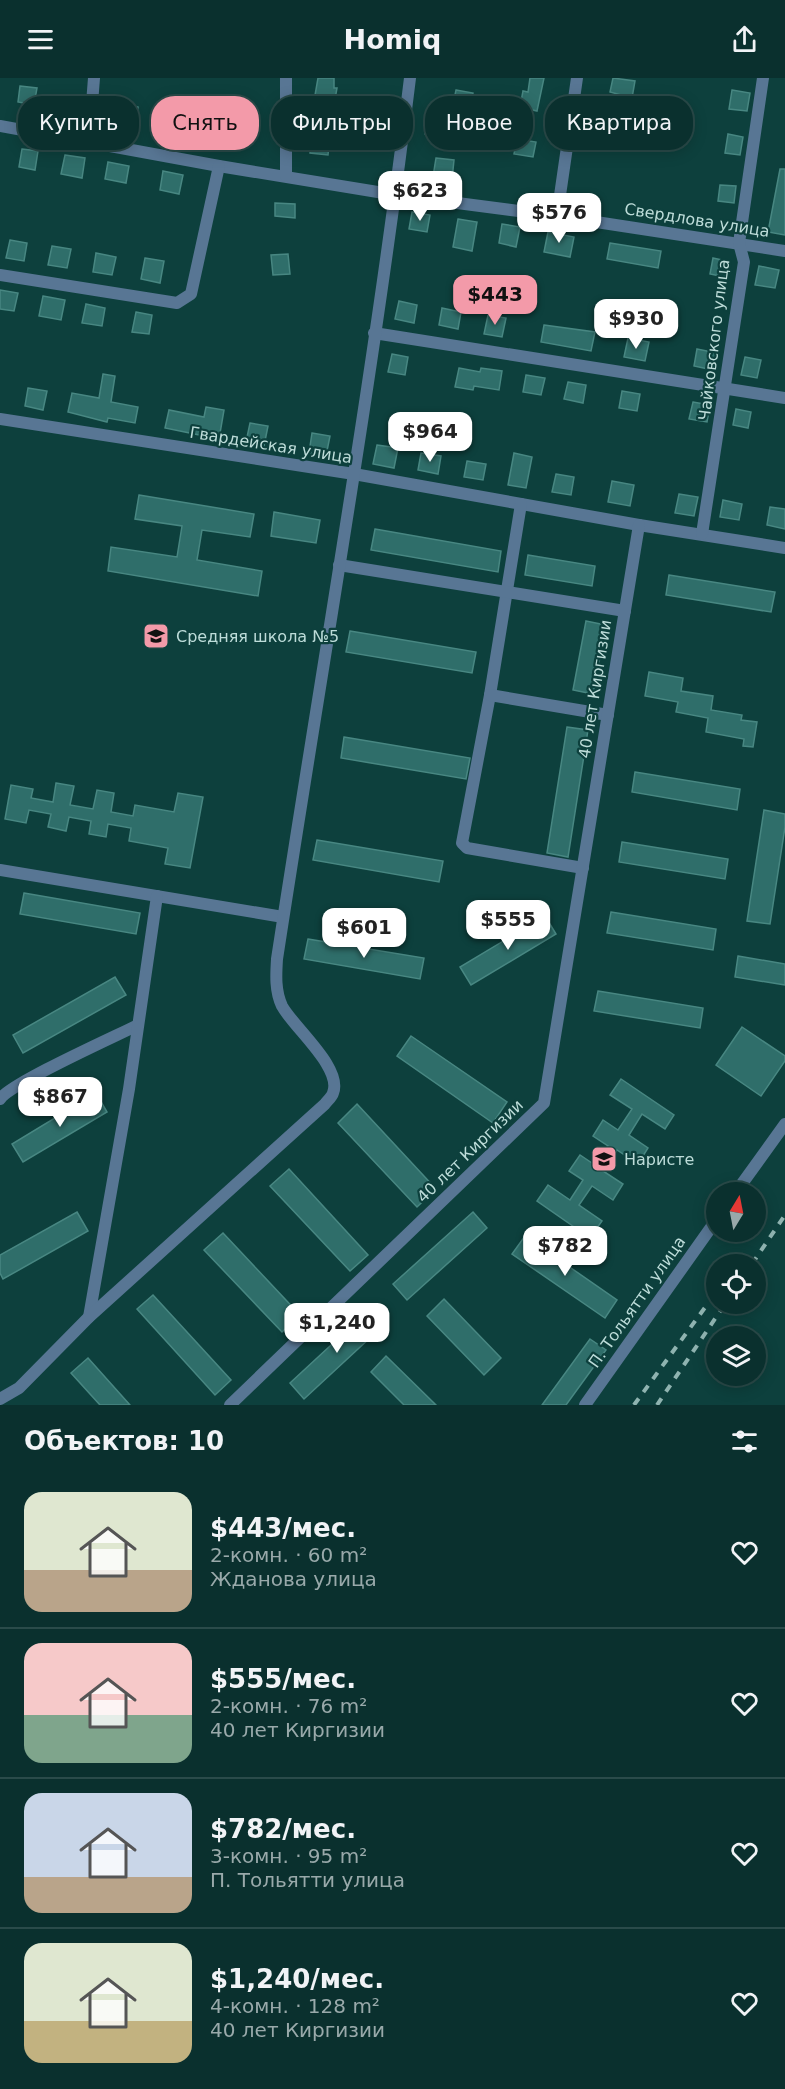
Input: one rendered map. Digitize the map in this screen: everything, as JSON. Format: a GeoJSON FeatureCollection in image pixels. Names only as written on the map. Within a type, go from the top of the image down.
{"type":"FeatureCollection","features":[{"type":"Feature","properties":{"kind":"street"},"geometry":{"type":"LineString","coordinates":[[93,96],[94,78]]}},
{"type":"Feature","properties":{"kind":"street"},"geometry":{"type":"LineString","coordinates":[[286,78],[286,176]]}},
{"type":"Feature","properties":{"kind":"street"},"geometry":{"type":"LineString","coordinates":[[0,1400],[19,1388],[88,1317],[325,1104],[333,1093],[334,1080],[328,1064],[282,1005],[276,982],[277,959],[354,474],[396,195],[410,78]]}},
{"type":"Feature","properties":{"kind":"street"},"geometry":{"type":"LineString","coordinates":[[557,216],[577,78]]}},
{"type":"Feature","properties":{"kind":"street","name":"Чайковского улица"},"geometry":{"type":"LineString","coordinates":[[702,534],[744,262],[739,243],[763,78]]}},
{"type":"Feature","properties":{"kind":"street","name":"Свердлова улица"},"geometry":{"type":"LineString","coordinates":[[0,126],[18,129]]}},
{"type":"Feature","properties":{"kind":"street","name":"Свердлова улица"},"geometry":{"type":"LineString","coordinates":[[136,150],[396,195],[557,216],[785,251]]}},
{"type":"Feature","properties":{"kind":"street"},"geometry":{"type":"LineString","coordinates":[[0,275],[177,303],[191,294],[219,166]]}},
{"type":"Feature","properties":{"kind":"street"},"geometry":{"type":"LineString","coordinates":[[374,333],[785,398]]}},
{"type":"Feature","properties":{"kind":"street","name":"Гвардейская улица"},"geometry":{"type":"LineString","coordinates":[[0,419],[354,474],[639,525],[785,548]]}},
{"type":"Feature","properties":{"kind":"street"},"geometry":{"type":"LineString","coordinates":[[521,504],[490,695],[462,839],[467,848],[583,868]]}},
{"type":"Feature","properties":{"kind":"street","name":"40 лет Киргизии"},"geometry":{"type":"LineString","coordinates":[[230,1405],[544,1102],[639,525]]}},
{"type":"Feature","properties":{"kind":"street"},"geometry":{"type":"LineString","coordinates":[[339,565],[625,611]]}},
{"type":"Feature","properties":{"kind":"street"},"geometry":{"type":"LineString","coordinates":[[490,695],[608,715]]}},
{"type":"Feature","properties":{"kind":"street"},"geometry":{"type":"LineString","coordinates":[[0,870],[283,917]]}},
{"type":"Feature","properties":{"kind":"street"},"geometry":{"type":"LineString","coordinates":[[88,1317],[138,1026],[157,896]]}},
{"type":"Feature","properties":{"kind":"street"},"geometry":{"type":"LineString","coordinates":[[0,1099],[21,1083],[138,1026]]}},
{"type":"Feature","properties":{"kind":"street"},"geometry":{"type":"LineString","coordinates":[[743,1182],[785,1124]]}},
{"type":"Feature","properties":{"kind":"street","name":"П. Тольятти улица"},"geometry":{"type":"LineString","coordinates":[[585,1405],[706,1234]]}},
{"type":"Feature","properties":{"kind":"building"},"geometry":{"type":"Polygon","coordinates":[[[318,78],[334,78],[334,88],[337,88],[336,96],[315,96],[318,78]]]}},
{"type":"Feature","properties":{"kind":"building"},"geometry":{"type":"Polygon","coordinates":[[[530,78],[544,78],[537,111],[533,110],[533,96],[522,96],[523,91],[528,92],[530,78]]]}},
{"type":"Feature","properties":{"kind":"building"},"geometry":{"type":"Polygon","coordinates":[[[613,78],[635,81],[632,96],[610,92],[613,78]]]}},
{"type":"Feature","properties":{"kind":"building"},"geometry":{"type":"Polygon","coordinates":[[[20,86],[37,88],[36,96],[19,96],[20,86]]]}},
{"type":"Feature","properties":{"kind":"building"},"geometry":{"type":"Polygon","coordinates":[[[456,90],[473,93],[472,96],[455,96],[456,90]]]}},
{"type":"Feature","properties":{"kind":"building"},"geometry":{"type":"Polygon","coordinates":[[[732,90],[750,93],[747,111],[729,109],[732,90]]]}},
{"type":"Feature","properties":{"kind":"building"},"geometry":{"type":"Polygon","coordinates":[[[728,134],[743,137],[740,155],[725,153],[728,134]]]}},
{"type":"Feature","properties":{"kind":"building"},"geometry":{"type":"Polygon","coordinates":[[[533,142],[536,142],[533,157],[514,154],[515,150],[533,150],[533,142]]]}},
{"type":"Feature","properties":{"kind":"building"},"geometry":{"type":"Polygon","coordinates":[[[22,150],[38,151],[35,170],[19,167],[22,150]]]}},
{"type":"Feature","properties":{"kind":"building"},"geometry":{"type":"Polygon","coordinates":[[[310,150],[328,150],[328,155],[310,153],[310,150]]]}},
{"type":"Feature","properties":{"kind":"building"},"geometry":{"type":"Polygon","coordinates":[[[65,155],[85,158],[82,178],[61,174],[65,155]]]}},
{"type":"Feature","properties":{"kind":"building"},"geometry":{"type":"Polygon","coordinates":[[[436,158],[454,160],[452,180],[433,177],[436,158]]]}},
{"type":"Feature","properties":{"kind":"building"},"geometry":{"type":"Polygon","coordinates":[[[108,162],[129,166],[126,183],[105,179],[108,162]]]}},
{"type":"Feature","properties":{"kind":"building"},"geometry":{"type":"Polygon","coordinates":[[[780,169],[785,169],[785,235],[768,232],[780,169]]]}},
{"type":"Feature","properties":{"kind":"building"},"geometry":{"type":"Polygon","coordinates":[[[163,171],[183,175],[179,194],[160,190],[163,171]]]}},
{"type":"Feature","properties":{"kind":"building"},"geometry":{"type":"Polygon","coordinates":[[[720,185],[736,186],[734,203],[718,201],[720,185]]]}},
{"type":"Feature","properties":{"kind":"building"},"geometry":{"type":"Polygon","coordinates":[[[275,203],[295,204],[295,218],[275,216],[275,203]]]}},
{"type":"Feature","properties":{"kind":"building"},"geometry":{"type":"Polygon","coordinates":[[[412,212],[430,215],[427,232],[409,229],[412,212]]]}},
{"type":"Feature","properties":{"kind":"building"},"geometry":{"type":"Polygon","coordinates":[[[458,219],[477,222],[472,251],[453,247],[458,219]]]}},
{"type":"Feature","properties":{"kind":"building"},"geometry":{"type":"Polygon","coordinates":[[[502,224],[520,227],[516,247],[499,243],[502,224]]]}},
{"type":"Feature","properties":{"kind":"building"},"geometry":{"type":"Polygon","coordinates":[[[548,232],[574,237],[570,257],[544,252],[548,232]]]}},
{"type":"Feature","properties":{"kind":"building"},"geometry":{"type":"Polygon","coordinates":[[[10,240],[27,243],[24,261],[6,258],[10,240]]]}},
{"type":"Feature","properties":{"kind":"building"},"geometry":{"type":"Polygon","coordinates":[[[610,243],[661,251],[658,268],[607,259],[610,243]]]}},
{"type":"Feature","properties":{"kind":"building"},"geometry":{"type":"Polygon","coordinates":[[[52,246],[71,249],[67,268],[48,265],[52,246]]]}},
{"type":"Feature","properties":{"kind":"building"},"geometry":{"type":"Polygon","coordinates":[[[96,253],[116,257],[112,275],[93,272],[96,253]]]}},
{"type":"Feature","properties":{"kind":"building"},"geometry":{"type":"Polygon","coordinates":[[[288,254],[290,274],[273,275],[271,255],[288,254]]]}},
{"type":"Feature","properties":{"kind":"building"},"geometry":{"type":"Polygon","coordinates":[[[145,258],[164,261],[160,283],[141,279],[145,258]]]}},
{"type":"Feature","properties":{"kind":"building"},"geometry":{"type":"Polygon","coordinates":[[[713,258],[727,261],[725,277],[710,274],[713,258]]]}},
{"type":"Feature","properties":{"kind":"building"},"geometry":{"type":"Polygon","coordinates":[[[759,266],[779,270],[775,288],[755,285],[759,266]]]}},
{"type":"Feature","properties":{"kind":"building"},"geometry":{"type":"Polygon","coordinates":[[[0,290],[18,293],[14,311],[0,309],[0,290]]]}},
{"type":"Feature","properties":{"kind":"building"},"geometry":{"type":"Polygon","coordinates":[[[43,296],[65,300],[61,320],[39,316],[43,296]]]}},
{"type":"Feature","properties":{"kind":"building"},"geometry":{"type":"Polygon","coordinates":[[[399,301],[417,305],[414,323],[395,319],[399,301]]]}},
{"type":"Feature","properties":{"kind":"building"},"geometry":{"type":"Polygon","coordinates":[[[86,304],[105,308],[102,326],[82,323],[86,304]]]}},
{"type":"Feature","properties":{"kind":"building"},"geometry":{"type":"Polygon","coordinates":[[[442,308],[461,312],[458,329],[439,325],[442,308]]]}},
{"type":"Feature","properties":{"kind":"building"},"geometry":{"type":"Polygon","coordinates":[[[136,312],[152,315],[149,334],[132,332],[136,312]]]}},
{"type":"Feature","properties":{"kind":"building"},"geometry":{"type":"Polygon","coordinates":[[[488,315],[506,318],[502,337],[484,334],[488,315]]]}},
{"type":"Feature","properties":{"kind":"building"},"geometry":{"type":"Polygon","coordinates":[[[544,325],[595,332],[591,351],[541,342],[544,325]]]}},
{"type":"Feature","properties":{"kind":"building"},"geometry":{"type":"Polygon","coordinates":[[[628,338],[649,342],[645,361],[624,357],[628,338]]]}},
{"type":"Feature","properties":{"kind":"building"},"geometry":{"type":"Polygon","coordinates":[[[697,349],[717,353],[713,370],[694,366],[697,349]]]}},
{"type":"Feature","properties":{"kind":"building"},"geometry":{"type":"Polygon","coordinates":[[[392,354],[408,357],[405,375],[388,372],[392,354]]]}},
{"type":"Feature","properties":{"kind":"building"},"geometry":{"type":"Polygon","coordinates":[[[745,357],[761,360],[757,378],[741,375],[745,357]]]}},
{"type":"Feature","properties":{"kind":"building"},"geometry":{"type":"Polygon","coordinates":[[[459,368],[480,372],[481,368],[502,371],[499,390],[474,386],[473,390],[455,387],[459,368]]]}},
{"type":"Feature","properties":{"kind":"building"},"geometry":{"type":"Polygon","coordinates":[[[103,374],[115,376],[111,402],[138,407],[135,423],[108,418],[107,422],[68,412],[72,393],[99,398],[103,374]]]}},
{"type":"Feature","properties":{"kind":"building"},"geometry":{"type":"Polygon","coordinates":[[[526,375],[545,378],[541,395],[523,392],[526,375]]]}},
{"type":"Feature","properties":{"kind":"building"},"geometry":{"type":"Polygon","coordinates":[[[568,382],[586,385],[583,403],[564,399],[568,382]]]}},
{"type":"Feature","properties":{"kind":"building"},"geometry":{"type":"Polygon","coordinates":[[[28,388],[47,391],[43,410],[25,406],[28,388]]]}},
{"type":"Feature","properties":{"kind":"building"},"geometry":{"type":"Polygon","coordinates":[[[622,391],[640,394],[637,411],[619,408],[622,391]]]}},
{"type":"Feature","properties":{"kind":"building"},"geometry":{"type":"Polygon","coordinates":[[[693,402],[710,405],[707,422],[689,419],[693,402]]]}},
{"type":"Feature","properties":{"kind":"building"},"geometry":{"type":"Polygon","coordinates":[[[206,407],[224,410],[219,439],[165,428],[169,410],[204,417],[206,407]]]}},
{"type":"Feature","properties":{"kind":"building"},"geometry":{"type":"Polygon","coordinates":[[[736,409],[751,412],[748,428],[733,425],[736,409]]]}},
{"type":"Feature","properties":{"kind":"building"},"geometry":{"type":"Polygon","coordinates":[[[250,423],[268,426],[264,446],[246,442],[250,423]]]}},
{"type":"Feature","properties":{"kind":"building"},"geometry":{"type":"Polygon","coordinates":[[[312,433],[330,436],[326,456],[309,453],[312,433]]]}},
{"type":"Feature","properties":{"kind":"building"},"geometry":{"type":"Polygon","coordinates":[[[377,445],[398,448],[394,468],[373,464],[377,445]]]}},
{"type":"Feature","properties":{"kind":"building"},"geometry":{"type":"Polygon","coordinates":[[[421,453],[441,456],[438,474],[418,470],[421,453]]]}},
{"type":"Feature","properties":{"kind":"building"},"geometry":{"type":"Polygon","coordinates":[[[514,453],[532,457],[526,488],[508,485],[514,453]]]}},
{"type":"Feature","properties":{"kind":"building"},"geometry":{"type":"Polygon","coordinates":[[[467,461],[486,464],[483,480],[464,477],[467,461]]]}},
{"type":"Feature","properties":{"kind":"building"},"geometry":{"type":"Polygon","coordinates":[[[556,474],[574,477],[571,495],[552,492],[556,474]]]}},
{"type":"Feature","properties":{"kind":"building"},"geometry":{"type":"Polygon","coordinates":[[[612,481],[634,485],[630,506],[608,502],[612,481]]]}},
{"type":"Feature","properties":{"kind":"building"},"geometry":{"type":"Polygon","coordinates":[[[679,494],[698,497],[694,516],[675,513],[679,494]]]}},
{"type":"Feature","properties":{"kind":"building"},"geometry":{"type":"Polygon","coordinates":[[[139,495],[254,514],[250,537],[202,530],[197,560],[262,571],[258,596],[108,571],[111,547],[177,557],[182,526],[135,519],[139,495]]]}},
{"type":"Feature","properties":{"kind":"building"},"geometry":{"type":"Polygon","coordinates":[[[723,500],[742,504],[739,520],[720,517],[723,500]]]}},
{"type":"Feature","properties":{"kind":"building"},"geometry":{"type":"Polygon","coordinates":[[[770,507],[785,509],[785,529],[767,525],[770,507]]]}},
{"type":"Feature","properties":{"kind":"building"},"geometry":{"type":"Polygon","coordinates":[[[274,512],[320,520],[316,543],[271,536],[274,512]]]}},
{"type":"Feature","properties":{"kind":"building"},"geometry":{"type":"Polygon","coordinates":[[[375,529],[501,551],[498,572],[371,550],[375,529]]]}},
{"type":"Feature","properties":{"kind":"building"},"geometry":{"type":"Polygon","coordinates":[[[528,555],[595,566],[592,586],[525,575],[528,555]]]}},
{"type":"Feature","properties":{"kind":"building"},"geometry":{"type":"Polygon","coordinates":[[[669,575],[775,592],[771,612],[666,595],[669,575]]]}},
{"type":"Feature","properties":{"kind":"building"},"geometry":{"type":"Polygon","coordinates":[[[586,621],[606,625],[593,694],[573,690],[586,621]]]}},
{"type":"Feature","properties":{"kind":"building"},"geometry":{"type":"Polygon","coordinates":[[[350,631],[476,652],[472,673],[346,652],[350,631]]]}},
{"type":"Feature","properties":{"kind":"building"},"geometry":{"type":"Polygon","coordinates":[[[649,672],[683,678],[681,691],[713,696],[711,710],[742,715],[741,720],[757,722],[753,747],[743,746],[744,739],[706,732],[708,718],[676,712],[678,702],[645,696],[649,672]]]}},
{"type":"Feature","properties":{"kind":"building"},"geometry":{"type":"Polygon","coordinates":[[[567,727],[588,730],[568,857],[547,853],[567,727]]]}},
{"type":"Feature","properties":{"kind":"building"},"geometry":{"type":"Polygon","coordinates":[[[344,737],[470,758],[466,779],[341,758],[344,737]]]}},
{"type":"Feature","properties":{"kind":"building"},"geometry":{"type":"Polygon","coordinates":[[[635,772],[740,789],[737,810],[632,792],[635,772]]]}},
{"type":"Feature","properties":{"kind":"building"},"geometry":{"type":"Polygon","coordinates":[[[56,783],[74,786],[70,805],[93,809],[97,790],[114,793],[111,812],[133,816],[135,805],[174,812],[178,793],[203,797],[190,868],[165,864],[168,848],[129,841],[131,828],[108,824],[106,837],[89,834],[91,821],[69,817],[66,831],[48,827],[51,814],[29,810],[26,823],[5,819],[11,785],[33,789],[31,798],[53,802],[56,783]]]}},
{"type":"Feature","properties":{"kind":"building"},"geometry":{"type":"Polygon","coordinates":[[[764,810],[785,814],[770,924],[747,921],[764,810]]]}},
{"type":"Feature","properties":{"kind":"building"},"geometry":{"type":"Polygon","coordinates":[[[317,840],[443,861],[439,882],[313,860],[317,840]]]}},
{"type":"Feature","properties":{"kind":"building"},"geometry":{"type":"Polygon","coordinates":[[[622,842],[728,859],[725,879],[619,862],[622,842]]]}},
{"type":"Feature","properties":{"kind":"building"},"geometry":{"type":"Polygon","coordinates":[[[24,893],[140,913],[136,934],[20,914],[24,893]]]}},
{"type":"Feature","properties":{"kind":"building"},"geometry":{"type":"Polygon","coordinates":[[[611,912],[716,929],[713,950],[607,933],[611,912]]]}},
{"type":"Feature","properties":{"kind":"building"},"geometry":{"type":"Polygon","coordinates":[[[545,916],[556,934],[471,985],[460,967],[545,916]]]}},
{"type":"Feature","properties":{"kind":"building"},"geometry":{"type":"Polygon","coordinates":[[[308,939],[424,958],[420,979],[304,959],[308,939]]]}},
{"type":"Feature","properties":{"kind":"building"},"geometry":{"type":"Polygon","coordinates":[[[738,956],[785,964],[785,985],[735,977],[738,956]]]}},
{"type":"Feature","properties":{"kind":"building"},"geometry":{"type":"Polygon","coordinates":[[[115,977],[126,995],[23,1053],[13,1035],[115,977]]]}},
{"type":"Feature","properties":{"kind":"building"},"geometry":{"type":"Polygon","coordinates":[[[598,991],[703,1008],[700,1028],[594,1011],[598,991]]]}},
{"type":"Feature","properties":{"kind":"building"},"geometry":{"type":"Polygon","coordinates":[[[742,1027],[785,1056],[785,1061],[761,1096],[716,1065],[742,1027]]]}},
{"type":"Feature","properties":{"kind":"building"},"geometry":{"type":"Polygon","coordinates":[[[411,1036],[507,1102],[493,1123],[397,1056],[411,1036]]]}},
{"type":"Feature","properties":{"kind":"building"},"geometry":{"type":"Polygon","coordinates":[[[621,1079],[674,1115],[665,1129],[642,1114],[629,1135],[648,1148],[638,1164],[617,1150],[603,1171],[623,1184],[613,1200],[592,1186],[579,1205],[602,1221],[590,1238],[537,1201],[548,1185],[570,1200],[583,1180],[569,1171],[580,1155],[595,1165],[608,1146],[593,1136],[603,1120],[618,1130],[632,1109],[610,1095],[621,1079]]]}},
{"type":"Feature","properties":{"kind":"building"},"geometry":{"type":"Polygon","coordinates":[[[96,1093],[107,1112],[23,1162],[12,1144],[96,1093]]]}},
{"type":"Feature","properties":{"kind":"building"},"geometry":{"type":"Polygon","coordinates":[[[357,1104],[436,1189],[417,1207],[338,1123],[357,1104]]]}},
{"type":"Feature","properties":{"kind":"building"},"geometry":{"type":"Polygon","coordinates":[[[289,1169],[368,1255],[350,1271],[270,1186],[289,1169]]]}},
{"type":"Feature","properties":{"kind":"building"},"geometry":{"type":"Polygon","coordinates":[[[77,1212],[88,1231],[3,1279],[0,1273],[0,1255],[77,1212]]]}},
{"type":"Feature","properties":{"kind":"building"},"geometry":{"type":"Polygon","coordinates":[[[473,1212],[487,1228],[407,1300],[393,1284],[473,1212]]]}},
{"type":"Feature","properties":{"kind":"building"},"geometry":{"type":"Polygon","coordinates":[[[223,1233],[300,1315],[282,1332],[204,1250],[223,1233]]]}},
{"type":"Feature","properties":{"kind":"building"},"geometry":{"type":"Polygon","coordinates":[[[525,1236],[617,1300],[605,1318],[512,1254],[525,1236]]]}},
{"type":"Feature","properties":{"kind":"building"},"geometry":{"type":"Polygon","coordinates":[[[153,1295],[231,1380],[215,1395],[137,1309],[153,1295]]]}},
{"type":"Feature","properties":{"kind":"building"},"geometry":{"type":"Polygon","coordinates":[[[444,1299],[501,1358],[484,1375],[427,1316],[444,1299]]]}},
{"type":"Feature","properties":{"kind":"building"},"geometry":{"type":"Polygon","coordinates":[[[370,1309],[385,1324],[304,1399],[290,1383],[370,1309]]]}},
{"type":"Feature","properties":{"kind":"building"},"geometry":{"type":"Polygon","coordinates":[[[590,1339],[606,1350],[566,1405],[542,1405],[590,1339]]]}},
{"type":"Feature","properties":{"kind":"building"},"geometry":{"type":"Polygon","coordinates":[[[386,1356],[436,1405],[404,1405],[371,1372],[386,1356]]]}},
{"type":"Feature","properties":{"kind":"building"},"geometry":{"type":"Polygon","coordinates":[[[88,1358],[130,1405],[100,1405],[71,1373],[88,1358]]]}},
{"type":"Feature","properties":{"kind":"railway"},"geometry":{"type":"LineString","coordinates":[[759,1254],[785,1215]]}},
{"type":"Feature","properties":{"kind":"railway"},"geometry":{"type":"LineString","coordinates":[[634,1405],[706,1306]]}},
{"type":"Feature","properties":{"kind":"railway"},"geometry":{"type":"LineString","coordinates":[[657,1405],[718,1314]]}},
{"type":"Feature","properties":{"kind":"place","name":"Средняя школа №5"},"geometry":{"type":"Point","coordinates":[156,636]}},
{"type":"Feature","properties":{"kind":"place","name":"Наристе"},"geometry":{"type":"Point","coordinates":[604,1159]}}]}
